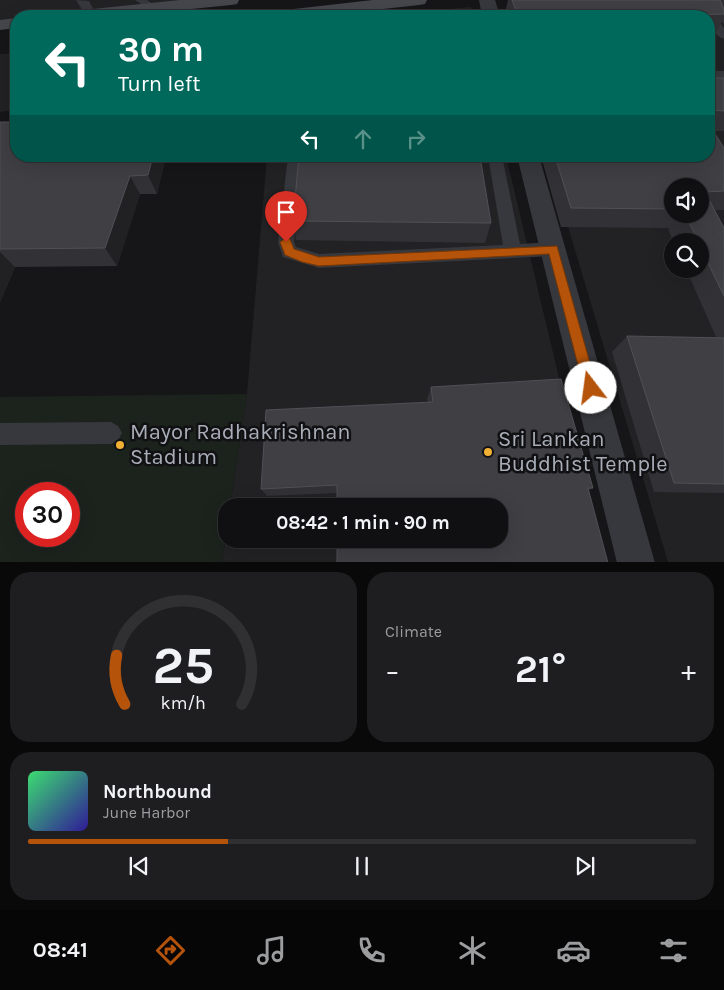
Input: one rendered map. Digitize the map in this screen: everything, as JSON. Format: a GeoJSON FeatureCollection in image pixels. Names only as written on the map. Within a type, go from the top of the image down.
{"type":"FeatureCollection","features":[{"type":"Feature","properties":{"kind":"main road"},"geometry":{"type":"LineString","coordinates":[[81,10],[147,4],[231,0]]}},
{"type":"Feature","properties":{"kind":"main road"},"geometry":{"type":"LineString","coordinates":[[330,10],[419,0]]}},
{"type":"Feature","properties":{"kind":"street"},"geometry":{"type":"LineString","coordinates":[[530,162],[636,562]]}},
{"type":"Feature","properties":{"kind":"lane"},"geometry":{"type":"LineString","coordinates":[[696,0],[704,10]]}},
{"type":"Feature","properties":{"kind":"lane"},"geometry":{"type":"LineString","coordinates":[[715,24],[724,36]]}},
{"type":"Feature","properties":{"kind":"lane"},"geometry":{"type":"LineString","coordinates":[[294,162],[286,242],[289,252],[302,257],[319,261],[553,249]]}},
{"type":"Feature","properties":{"kind":"lane"},"geometry":{"type":"LineString","coordinates":[[496,162],[513,252]]}},
{"type":"Feature","properties":{"kind":"lane"},"geometry":{"type":"LineString","coordinates":[[0,434],[111,433]]}},
{"type":"Feature","properties":{"kind":"shaded area"},"geometry":{"type":"Polygon","coordinates":[[[0,0],[222,0],[126,10],[10,10],[10,23],[0,25],[0,0]]]}},
{"type":"Feature","properties":{"kind":"shaded area"},"geometry":{"type":"Polygon","coordinates":[[[724,0],[724,562],[668,562],[549,162],[715,162],[715,10],[509,10],[525,3],[724,0]]]}},
{"type":"Feature","properties":{"kind":"shaded area"},"geometry":{"type":"Polygon","coordinates":[[[471,7],[472,10],[440,10],[471,7]]]}},
{"type":"Feature","properties":{"kind":"shaded area"},"geometry":{"type":"Polygon","coordinates":[[[10,53],[10,111],[0,112],[0,54],[10,53]]]}},
{"type":"Feature","properties":{"kind":"shaded area"},"geometry":{"type":"Polygon","coordinates":[[[266,162],[507,162],[603,562],[222,562],[224,548],[508,548],[508,498],[231,498],[247,394],[266,162]]]}},
{"type":"Feature","properties":{"kind":"shaded area","name":"Mayor Radhakrishnan Stadium"},"geometry":{"type":"Polygon","coordinates":[[[247,394],[231,498],[218,498],[218,548],[224,548],[222,562],[0,562],[0,397],[247,394]]]}},
{"type":"Feature","properties":{"kind":"building"},"geometry":{"type":"Polygon","coordinates":[[[512,0],[720,0],[724,14],[715,14],[715,10],[516,10],[512,0]]]}},
{"type":"Feature","properties":{"kind":"building"},"geometry":{"type":"Polygon","coordinates":[[[715,78],[724,78],[724,111],[715,110],[715,78]]]}},
{"type":"Feature","properties":{"kind":"building"},"geometry":{"type":"Polygon","coordinates":[[[0,122],[10,122],[10,162],[151,162],[148,175],[130,176],[105,248],[0,249],[0,122]]]}},
{"type":"Feature","properties":{"kind":"building"},"geometry":{"type":"Polygon","coordinates":[[[715,134],[724,148],[724,191],[709,192],[709,178],[664,178],[664,209],[571,208],[557,162],[715,162],[715,134]]]}},
{"type":"Feature","properties":{"kind":"building"},"geometry":{"type":"Polygon","coordinates":[[[298,162],[481,162],[491,223],[293,221],[298,162]]]}},
{"type":"Feature","properties":{"kind":"building"},"geometry":{"type":"Polygon","coordinates":[[[709,200],[724,228],[724,296],[709,265],[709,233],[694,233],[689,223],[709,223],[709,200]]]}},
{"type":"Feature","properties":{"kind":"building"},"geometry":{"type":"Polygon","coordinates":[[[627,336],[724,338],[724,484],[674,483],[627,336]]]}},
{"type":"Feature","properties":{"kind":"building"},"geometry":{"type":"Polygon","coordinates":[[[561,379],[593,488],[588,488],[608,562],[337,562],[337,548],[508,548],[508,498],[337,498],[337,485],[261,489],[266,410],[433,402],[431,387],[561,379]]]}},
{"type":"Feature","properties":{"kind":"place","name":"Mayor Radhakrishnan Stadium"},"geometry":{"type":"Point","coordinates":[120,445]}},
{"type":"Feature","properties":{"kind":"place","name":"Sri Lankan Buddhist Temple"},"geometry":{"type":"Point","coordinates":[488,452]}},
{"type":"Feature","properties":{"kind":"route"},"geometry":{"type":"LineString","coordinates":[[286,242],[289,252],[319,261],[553,249],[591,388]]}}]}
